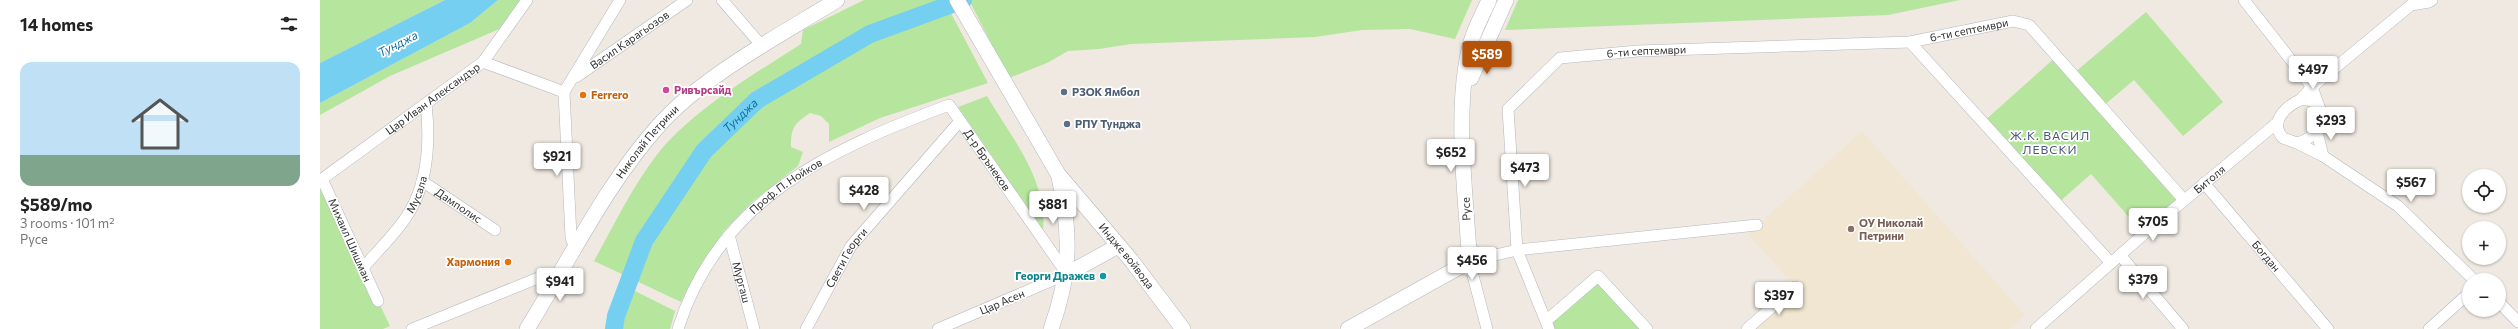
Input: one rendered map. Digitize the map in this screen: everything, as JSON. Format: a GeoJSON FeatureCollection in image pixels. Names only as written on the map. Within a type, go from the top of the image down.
{"type":"FeatureCollection","features":[{"type":"Feature","properties":{"kind":"street"},"geometry":{"type":"LineString","coordinates":[[483,62],[527,0]]}},
{"type":"Feature","properties":{"kind":"street"},"geometry":{"type":"LineString","coordinates":[[578,245],[572,241],[571,237],[564,92],[620,0]]}},
{"type":"Feature","properties":{"kind":"street","name":"Васил Карагьозов"},"geometry":{"type":"LineString","coordinates":[[572,80],[688,0]]}},
{"type":"Feature","properties":{"kind":"street"},"geometry":{"type":"LineString","coordinates":[[722,0],[762,46]]}},
{"type":"Feature","properties":{"kind":"street","name":"Николай Петрини"},"geometry":{"type":"LineString","coordinates":[[527,329],[630,161],[662,122],[700,89],[762,46],[837,0]]}},
{"type":"Feature","properties":{"kind":"street","name":"Индже войвода"},"geometry":{"type":"LineString","coordinates":[[957,0],[1058,174],[1143,275],[1183,329]]}},
{"type":"Feature","properties":{"kind":"street","name":"Русе"},"geometry":{"type":"LineString","coordinates":[[1488,329],[1470,261],[1462,125],[1464,94],[1471,42],[1489,0]]}},
{"type":"Feature","properties":{"kind":"street"},"geometry":{"type":"LineString","coordinates":[[1464,94],[1506,0]]}},
{"type":"Feature","properties":{"kind":"street"},"geometry":{"type":"LineString","coordinates":[[2244,0],[2312,88],[2321,112],[2322,121],[2317,132],[2308,140],[2297,143]]}},
{"type":"Feature","properties":{"kind":"street"},"geometry":{"type":"LineString","coordinates":[[2283,138],[2277,128],[2282,112],[2300,100],[2312,88],[2411,5],[2429,2],[2432,0]]}},
{"type":"Feature","properties":{"kind":"street","name":"6-ти септември"},"geometry":{"type":"LineString","coordinates":[[1548,325],[1517,250],[1508,109],[1560,58],[1638,51],[1910,42],[2013,21],[2029,24],[2184,200]]}},
{"type":"Feature","properties":{"kind":"street"},"geometry":{"type":"LineString","coordinates":[[1910,42],[2111,263]]}},
{"type":"Feature","properties":{"kind":"street","name":"Цар Иван Александър"},"geometry":{"type":"LineString","coordinates":[[322,179],[483,62],[564,92]]}},
{"type":"Feature","properties":{"kind":"street"},"geometry":{"type":"LineString","coordinates":[[2300,100],[2310,101],[2316,104],[2321,112]]}},
{"type":"Feature","properties":{"kind":"street","name":"Мусала"},"geometry":{"type":"LineString","coordinates":[[363,268],[410,212],[422,182],[429,134],[426,104]]}},
{"type":"Feature","properties":{"kind":"street","name":"Д-р Брънеков"},"geometry":{"type":"LineString","coordinates":[[949,105],[1067,274]]}},
{"type":"Feature","properties":{"kind":"street","name":"Проф. П. Нойков"},"geometry":{"type":"LineString","coordinates":[[678,329],[685,309],[701,276],[729,235],[757,205],[797,174],[878,131],[949,105]]}},
{"type":"Feature","properties":{"kind":"street","name":"Свети Георги"},"geometry":{"type":"LineString","coordinates":[[806,329],[851,246],[960,121]]}},
{"type":"Feature","properties":{"kind":"street","name":"Битоля"},"geometry":{"type":"LineString","coordinates":[[2037,329],[2184,200],[2278,122]]}},
{"type":"Feature","properties":{"kind":"street"},"geometry":{"type":"LineString","coordinates":[[2317,132],[2323,156]]}},
{"type":"Feature","properties":{"kind":"street"},"geometry":{"type":"LineString","coordinates":[[2256,140],[2283,138],[2323,156],[2398,206],[2467,273]]}},
{"type":"Feature","properties":{"kind":"street"},"geometry":{"type":"LineString","coordinates":[[1054,325],[1067,274],[1067,214],[1058,174]]}},
{"type":"Feature","properties":{"kind":"street","name":"Михаил Шишман"},"geometry":{"type":"LineString","coordinates":[[322,179],[378,301]]}},
{"type":"Feature","properties":{"kind":"street","name":"Дамполис"},"geometry":{"type":"LineString","coordinates":[[422,182],[495,230]]}},
{"type":"Feature","properties":{"kind":"street","name":"Богдан"},"geometry":{"type":"LineString","coordinates":[[2204,183],[2328,329]]}},
{"type":"Feature","properties":{"kind":"street"},"geometry":{"type":"LineString","coordinates":[[1348,329],[1368,324],[1470,261],[1517,250],[1757,225]]}},
{"type":"Feature","properties":{"kind":"street","name":"Мургаш"},"geometry":{"type":"LineString","coordinates":[[729,235],[754,329]]}},
{"type":"Feature","properties":{"kind":"street"},"geometry":{"type":"LineString","coordinates":[[1067,274],[1118,246]]}},
{"type":"Feature","properties":{"kind":"street"},"geometry":{"type":"LineString","coordinates":[[2120,256],[2183,329]]}},
{"type":"Feature","properties":{"kind":"street","name":"Цар Асен"},"geometry":{"type":"LineString","coordinates":[[938,329],[1067,274]]}},
{"type":"Feature","properties":{"kind":"street"},"geometry":{"type":"LineString","coordinates":[[1548,325],[1598,276],[1647,329]]}},
{"type":"Feature","properties":{"kind":"street"},"geometry":{"type":"LineString","coordinates":[[412,329],[538,278],[554,285]]}},
{"type":"Feature","properties":{"kind":"street"},"geometry":{"type":"LineString","coordinates":[[1747,329],[1795,286]]}},
{"type":"Feature","properties":{"kind":"street"},"geometry":{"type":"LineString","coordinates":[[2429,329],[2462,299]]}},
{"type":"Feature","properties":{"kind":"street"},"geometry":{"type":"LineString","coordinates":[[2506,309],[2518,322]]}},
{"type":"Feature","properties":{"kind":"shaded area","name":"ОУ Николай Петрини"},"geometry":{"type":"Polygon","coordinates":[[[1862,131],[2025,315],[2009,329],[1747,329],[1795,286],[1748,234],[1862,131]]]}},
{"type":"Feature","properties":{"kind":"green space"},"geometry":{"type":"Polygon","coordinates":[[[320,0],[445,0],[320,63],[320,0]]]}},
{"type":"Feature","properties":{"kind":"green space"},"geometry":{"type":"Polygon","coordinates":[[[498,0],[522,0],[504,27],[390,76],[320,115],[320,103],[470,23],[498,0]]]}},
{"type":"Feature","properties":{"kind":"green space"},"geometry":{"type":"Polygon","coordinates":[[[864,0],[944,0],[988,83],[880,118],[829,142],[829,124],[821,116],[810,113],[797,123],[793,130],[791,147],[803,152],[798,166],[752,202],[724,231],[695,275],[681,302],[594,261],[623,207],[647,168],[670,140],[705,109],[743,81],[801,44],[803,30],[864,0]]]}},
{"type":"Feature","properties":{"kind":"green space"},"geometry":{"type":"Polygon","coordinates":[[[969,0],[1472,0],[1455,39],[1410,29],[1362,30],[1315,37],[1131,44],[1099,49],[1068,51],[1047,63],[1009,78],[969,0]]]}},
{"type":"Feature","properties":{"kind":"green space"},"geometry":{"type":"Polygon","coordinates":[[[1518,0],[1960,0],[1888,15],[1505,30],[1518,0]]]}},
{"type":"Feature","properties":{"kind":"green space"},"geometry":{"type":"Polygon","coordinates":[[[2146,12],[2223,102],[2183,136],[2134,80],[2102,107],[2184,200],[2144,234],[2091,174],[2057,204],[1983,122],[2057,56],[2073,74],[2146,12]]]}},
{"type":"Feature","properties":{"kind":"green space"},"geometry":{"type":"Polygon","coordinates":[[[987,96],[1017,143],[1034,176],[1040,194],[1043,212],[1043,230],[958,107],[987,96]]]}},
{"type":"Feature","properties":{"kind":"green space"},"geometry":{"type":"Polygon","coordinates":[[[320,181],[390,326],[383,329],[320,329],[320,181]]]}},
{"type":"Feature","properties":{"kind":"green space"},"geometry":{"type":"Polygon","coordinates":[[[1598,276],[1647,329],[1549,329],[1546,321],[1598,276]]]}},
{"type":"Feature","properties":{"kind":"green space"},"geometry":{"type":"Polygon","coordinates":[[[623,285],[675,311],[670,329],[608,329],[610,317],[623,285]]]}},
{"type":"Feature","properties":{"kind":"water"},"geometry":{"type":"Polygon","coordinates":[[[445,0],[498,0],[470,23],[320,103],[320,63],[445,0]]]}},
{"type":"Feature","properties":{"kind":"waterway","name":"Тунджа"},"geometry":{"type":"LineString","coordinates":[[614,329],[616,316],[644,241],[704,151],[757,100],[870,34],[963,0]]}},
{"type":"Feature","properties":{"kind":"place","name":"Ривърсайд"},"geometry":{"type":"Point","coordinates":[666,90]}},
{"type":"Feature","properties":{"kind":"place","name":"РЗОК Ямбол"},"geometry":{"type":"Point","coordinates":[1064,92]}},
{"type":"Feature","properties":{"kind":"place","name":"Ferrero"},"geometry":{"type":"Point","coordinates":[583,95]}},
{"type":"Feature","properties":{"kind":"place","name":"РПУ Тунджа"},"geometry":{"type":"Point","coordinates":[1067,124]}},
{"type":"Feature","properties":{"kind":"place","name":"ОУ Николай Петрини"},"geometry":{"type":"Point","coordinates":[1851,229]}},
{"type":"Feature","properties":{"kind":"place","name":"Хармония"},"geometry":{"type":"Point","coordinates":[508,262]}},
{"type":"Feature","properties":{"kind":"place","name":"Георги Дражев"},"geometry":{"type":"Point","coordinates":[1103,276]}},
{"type":"Feature","properties":{"kind":"district","name":"Ж.К. ВАСИЛ ЛЕВСКИ"},"geometry":{"type":"Point","coordinates":[2050,143]}}]}
